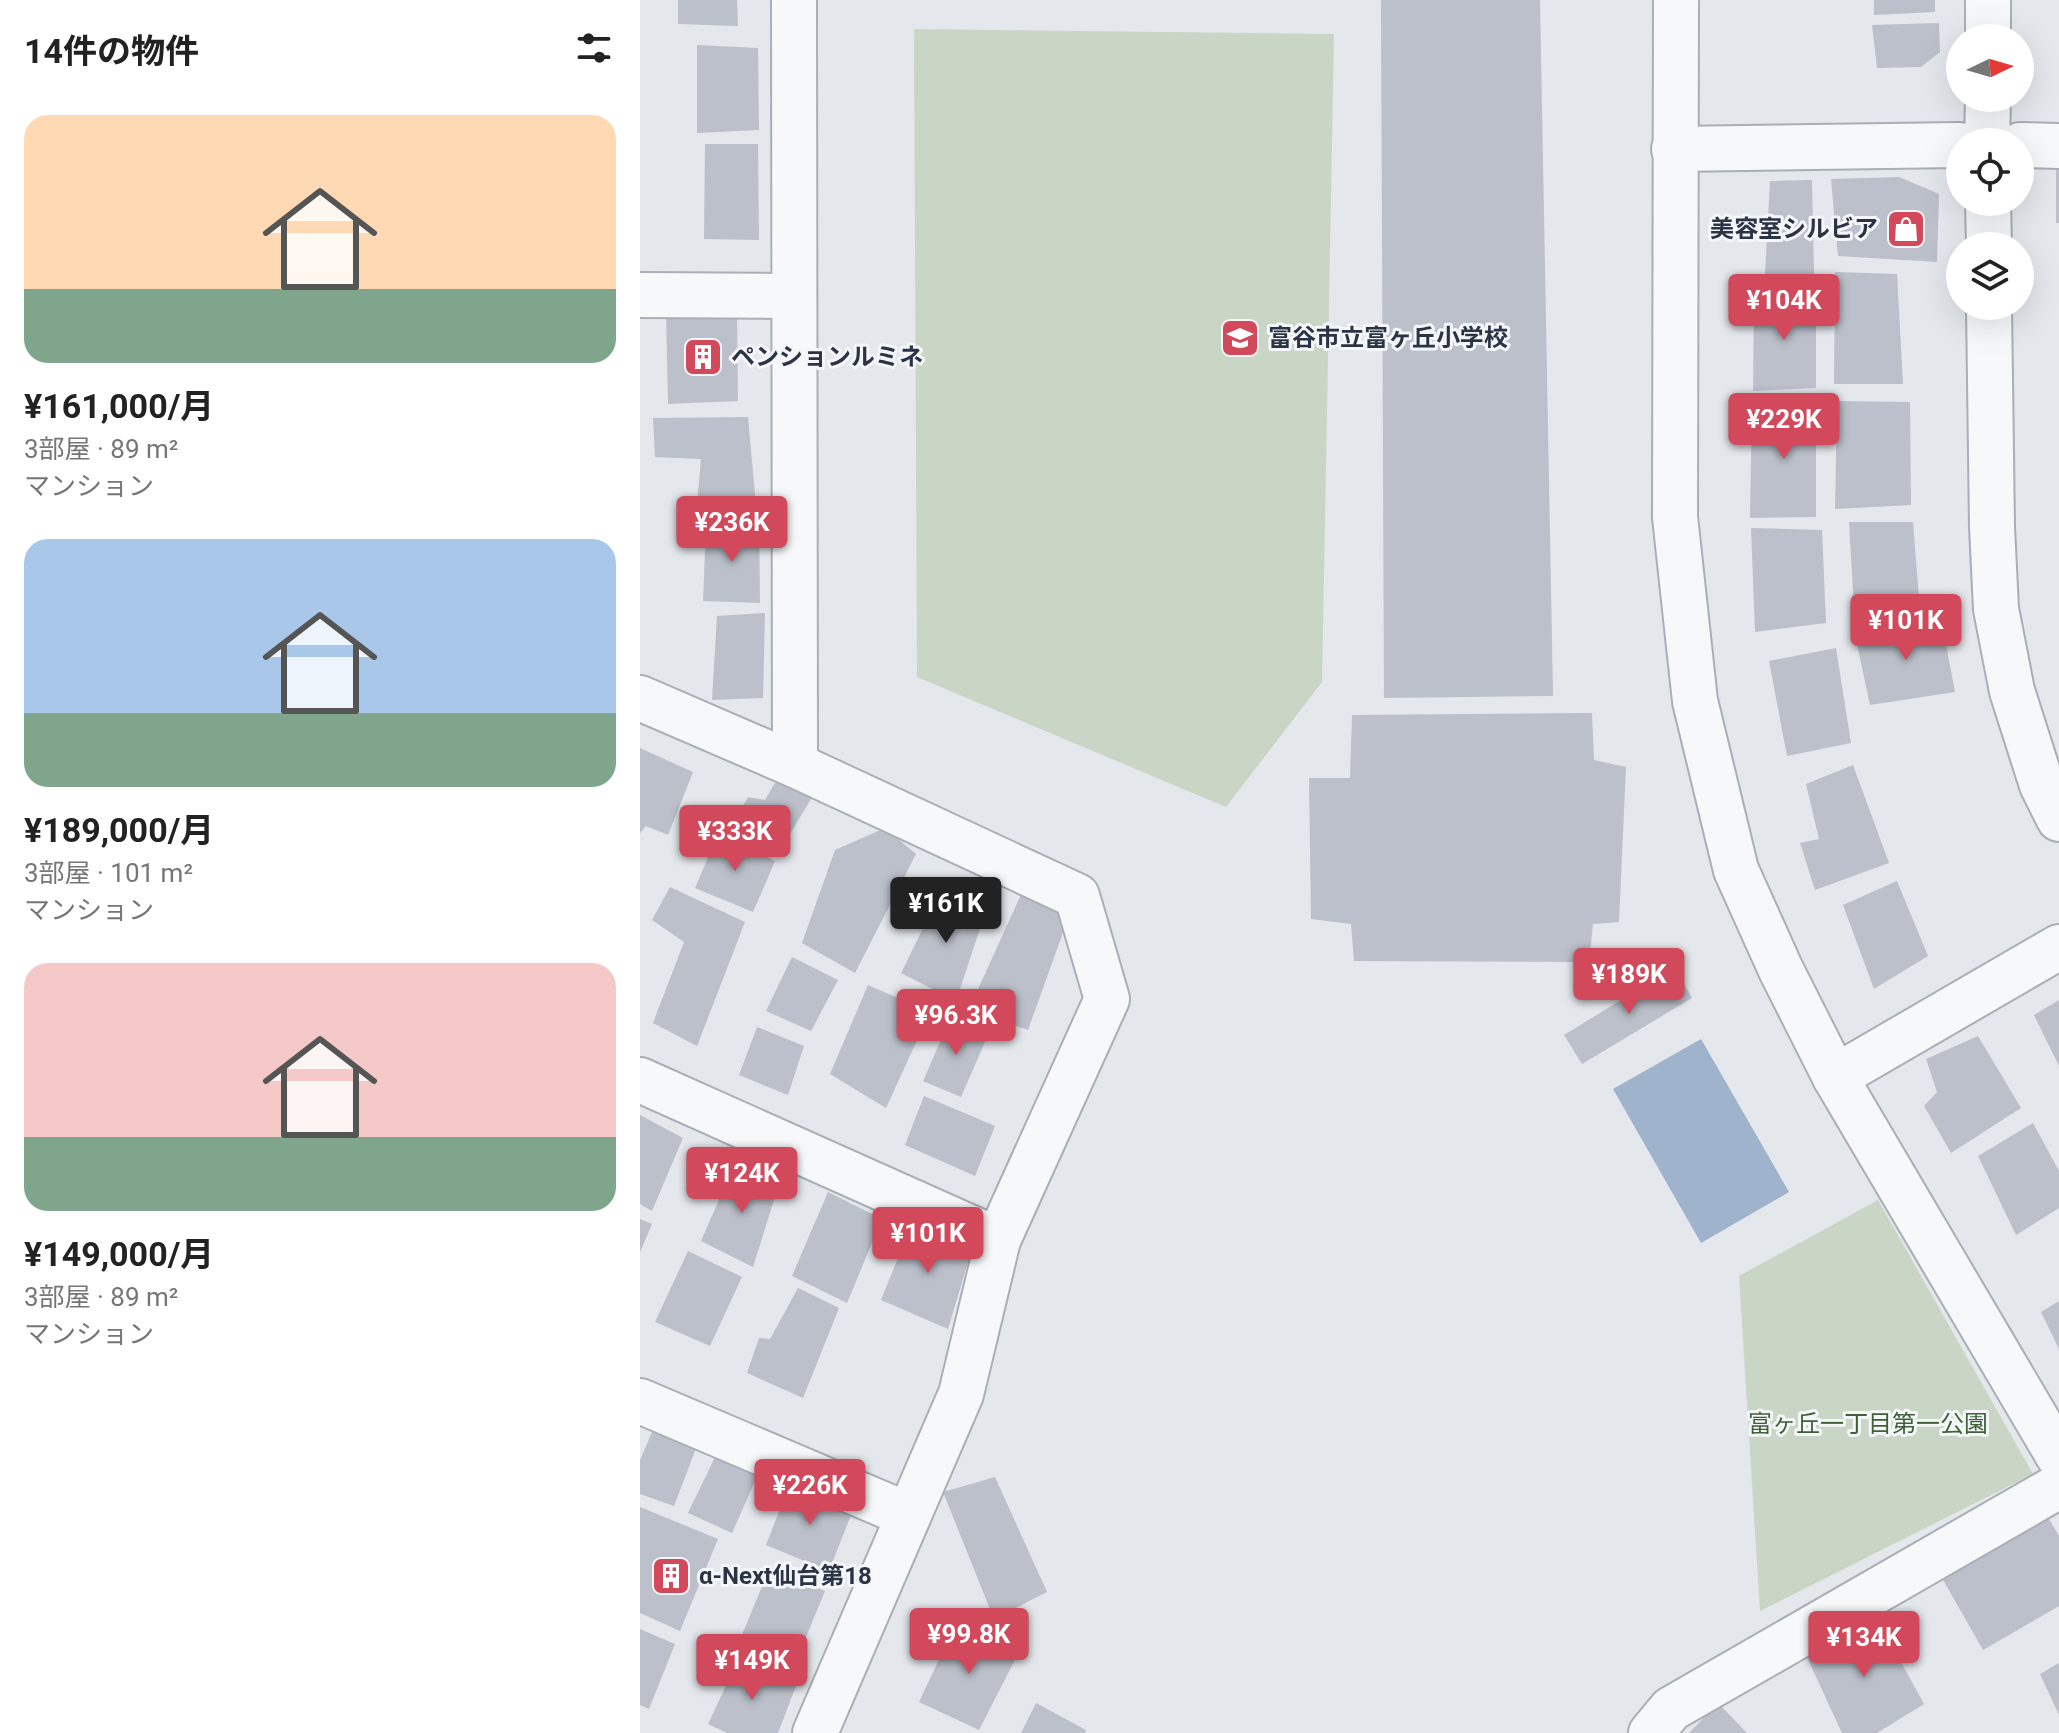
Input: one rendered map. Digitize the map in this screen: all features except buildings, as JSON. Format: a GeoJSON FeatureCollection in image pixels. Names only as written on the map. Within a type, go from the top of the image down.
{"type":"FeatureCollection","features":[{"type":"Feature","properties":{"kind":"street"},"geometry":{"type":"LineString","coordinates":[[794,0],[795,765]]}},
{"type":"Feature","properties":{"kind":"street"},"geometry":{"type":"LineString","coordinates":[[1676,0],[1675,517],[1695,701],[1736,870],[1781,970],[1835,1077],[2059,1457]]}},
{"type":"Feature","properties":{"kind":"street"},"geometry":{"type":"LineString","coordinates":[[1988,0],[1988,24]]}},
{"type":"Feature","properties":{"kind":"street"},"geometry":{"type":"LineString","coordinates":[[1674,149],[1946,145]]}},
{"type":"Feature","properties":{"kind":"street"},"geometry":{"type":"LineString","coordinates":[[2034,145],[2059,146]]}},
{"type":"Feature","properties":{"kind":"street"},"geometry":{"type":"LineString","coordinates":[[640,295],[794,296]]}},
{"type":"Feature","properties":{"kind":"street"},"geometry":{"type":"LineString","coordinates":[[1989,320],[1996,609],[2012,691],[2042,785],[2059,819]]}},
{"type":"Feature","properties":{"kind":"street"},"geometry":{"type":"LineString","coordinates":[[640,698],[795,765],[1077,896],[1107,999],[998,1240],[961,1394],[815,1733]]}},
{"type":"Feature","properties":{"kind":"street"},"geometry":{"type":"LineString","coordinates":[[1835,1077],[2059,947]]}},
{"type":"Feature","properties":{"kind":"street"},"geometry":{"type":"LineString","coordinates":[[640,1080],[998,1240]]}},
{"type":"Feature","properties":{"kind":"street"},"geometry":{"type":"LineString","coordinates":[[640,1401],[908,1515]]}},
{"type":"Feature","properties":{"kind":"street"},"geometry":{"type":"LineString","coordinates":[[1651,1733],[1671,1709],[2059,1486]]}},
{"type":"Feature","properties":{"kind":"green space"},"geometry":{"type":"Polygon","coordinates":[[[914,29],[1334,34],[1322,682],[1226,807],[917,677],[914,29]]]}},
{"type":"Feature","properties":{"kind":"green space","name":"富ヶ丘一丁目第一公園"},"geometry":{"type":"Polygon","coordinates":[[[1878,1200],[2033,1474],[1760,1611],[1739,1276],[1878,1200]]]}},
{"type":"Feature","properties":{"kind":"water"},"geometry":{"type":"Polygon","coordinates":[[[1701,1039],[1789,1192],[1701,1243],[1613,1089],[1701,1039]]]}},
{"type":"Feature","properties":{"kind":"place","name":"美容室シルビア"},"geometry":{"type":"Point","coordinates":[1906,229]}},
{"type":"Feature","properties":{"kind":"place","name":"富谷市立富ヶ丘小学校"},"geometry":{"type":"Point","coordinates":[1240,338]}},
{"type":"Feature","properties":{"kind":"place","name":"ペンションルミネ"},"geometry":{"type":"Point","coordinates":[703,357]}},
{"type":"Feature","properties":{"kind":"place","name":"α-Next仙台第18"},"geometry":{"type":"Point","coordinates":[671,1576]}}]}
